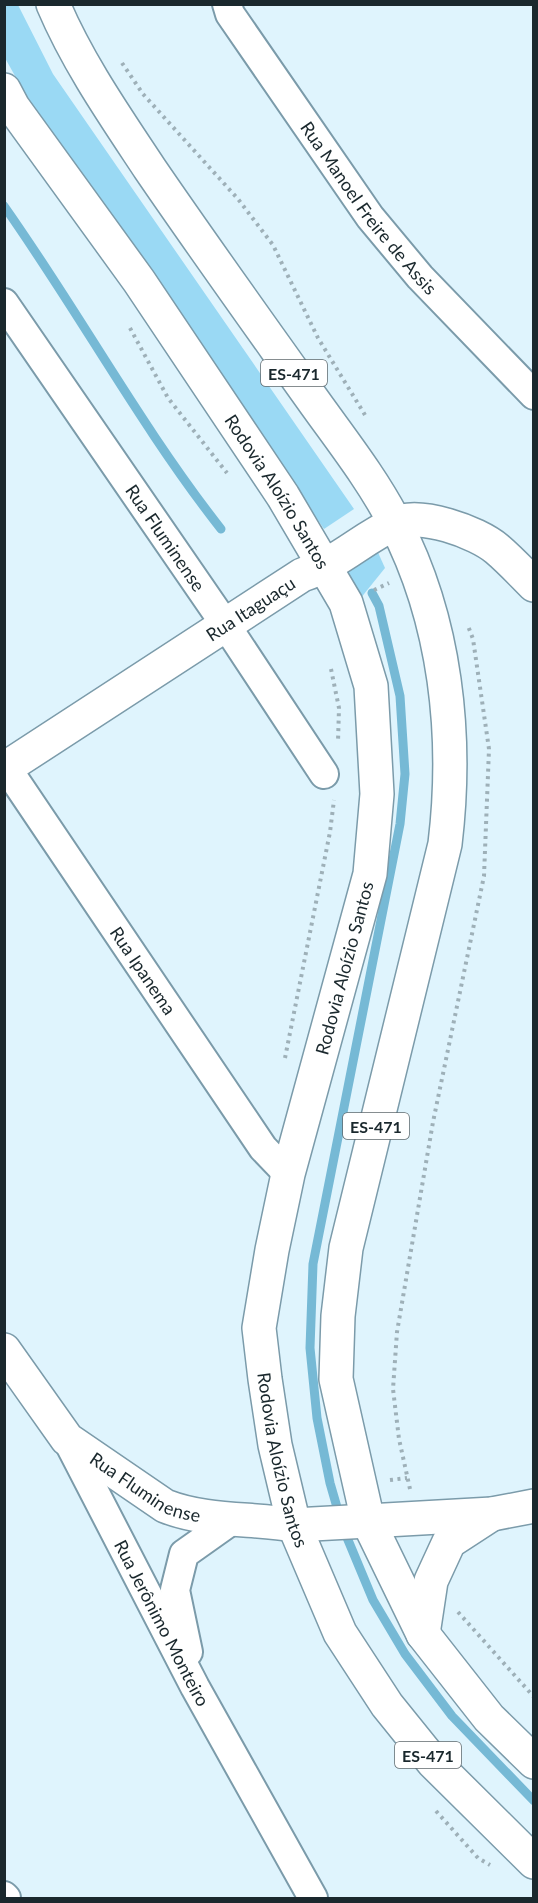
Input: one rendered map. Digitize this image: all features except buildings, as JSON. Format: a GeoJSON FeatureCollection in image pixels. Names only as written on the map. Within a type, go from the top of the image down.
{"type":"FeatureCollection","features":[{"type":"Feature","properties":{"kind":"main road","name":"ES-471"},"geometry":{"type":"LineString","coordinates":[[53,4],[78,55],[114,115],[189,226],[354,458],[395,523],[415,571],[433,628],[451,733],[452,790],[445,844],[346,1248],[338,1316],[336,1379],[360,1522],[423,1634],[489,1718],[534,1762]]}},
{"type":"Feature","properties":{"kind":"main road","name":"Rodovia Aloízio Santos"},"geometry":{"type":"LineString","coordinates":[[4,90],[13,107],[139,281],[283,496],[327,567],[346,603],[371,686],[377,794],[370,874],[288,1174],[259,1328],[275,1445],[340,1633],[387,1705],[433,1762],[534,1862]]}},
{"type":"Feature","properties":{"kind":"main road","name":"Rua Itaguaçu"},"geometry":{"type":"LineString","coordinates":[[5,766],[226,627],[302,575],[327,567],[395,523],[416,519],[440,522],[496,548],[534,585]]}},
{"type":"Feature","properties":{"kind":"main road","name":"Rua Jerônimo Monteiro"},"geometry":{"type":"LineString","coordinates":[[4,1350],[67,1439]]}},
{"type":"Feature","properties":{"kind":"main road","name":"Rua Fluminense"},"geometry":{"type":"LineString","coordinates":[[67,1439],[165,1506],[179,1511],[232,1520],[260,1519],[303,1525],[360,1522]]}},
{"type":"Feature","properties":{"kind":"main road"},"geometry":{"type":"LineString","coordinates":[[360,1522],[492,1514],[534,1506]]}},
{"type":"Feature","properties":{"kind":"main road"},"geometry":{"type":"LineString","coordinates":[[423,1634],[431,1581],[450,1542],[492,1514]]}},
{"type":"Feature","properties":{"kind":"street","name":"Rua Manoel Freire de Assis"},"geometry":{"type":"LineString","coordinates":[[227,4],[230,14],[369,217],[420,277],[534,395]]}},
{"type":"Feature","properties":{"kind":"street","name":"Rua Fluminense"},"geometry":{"type":"LineString","coordinates":[[4,303],[329,782]]}},
{"type":"Feature","properties":{"kind":"street","name":"Rua Ipanema"},"geometry":{"type":"LineString","coordinates":[[5,766],[263,1148],[288,1174]]}},
{"type":"Feature","properties":{"kind":"street","name":"Rua Jerônimo Monteiro"},"geometry":{"type":"LineString","coordinates":[[67,1439],[195,1687],[313,1899]]}},
{"type":"Feature","properties":{"kind":"street","name":"Rua Fluminense"},"geometry":{"type":"LineString","coordinates":[[195,1687],[175,1590],[184,1554],[232,1520]]}},
{"type":"Feature","properties":{"kind":"path"},"geometry":{"type":"LineString","coordinates":[[128,323],[168,398],[233,478]]}},
{"type":"Feature","properties":{"kind":"path"},"geometry":{"type":"LineString","coordinates":[[329,659],[339,708],[338,749]]}},
{"type":"Feature","properties":{"kind":"path"},"geometry":{"type":"LineString","coordinates":[[284,1060],[330,832],[329,782]]}},
{"type":"Feature","properties":{"kind":"path"},"geometry":{"type":"LineString","coordinates":[[434,1809],[478,1858],[497,1869]]}},
{"type":"Feature","properties":{"kind":"shaded area"},"geometry":{"type":"Polygon","coordinates":[[[4,5],[18,5],[53,74],[354,509],[324,529],[24,92],[5,58],[4,5]]]}},
{"type":"Feature","properties":{"kind":"shaded area"},"geometry":{"type":"Polygon","coordinates":[[[371,537],[385,568],[360,599],[342,559],[371,537]]]}},
{"type":"Feature","properties":{"kind":"waterway"},"geometry":{"type":"LineString","coordinates":[[4,206],[137,410],[221,529]]}},
{"type":"Feature","properties":{"kind":"waterway"},"geometry":{"type":"LineString","coordinates":[[372,593],[379,606],[400,696],[405,774],[400,824],[313,1264],[310,1348],[317,1418],[330,1483],[343,1528],[373,1600],[405,1654],[452,1716],[534,1801]]}}]}
